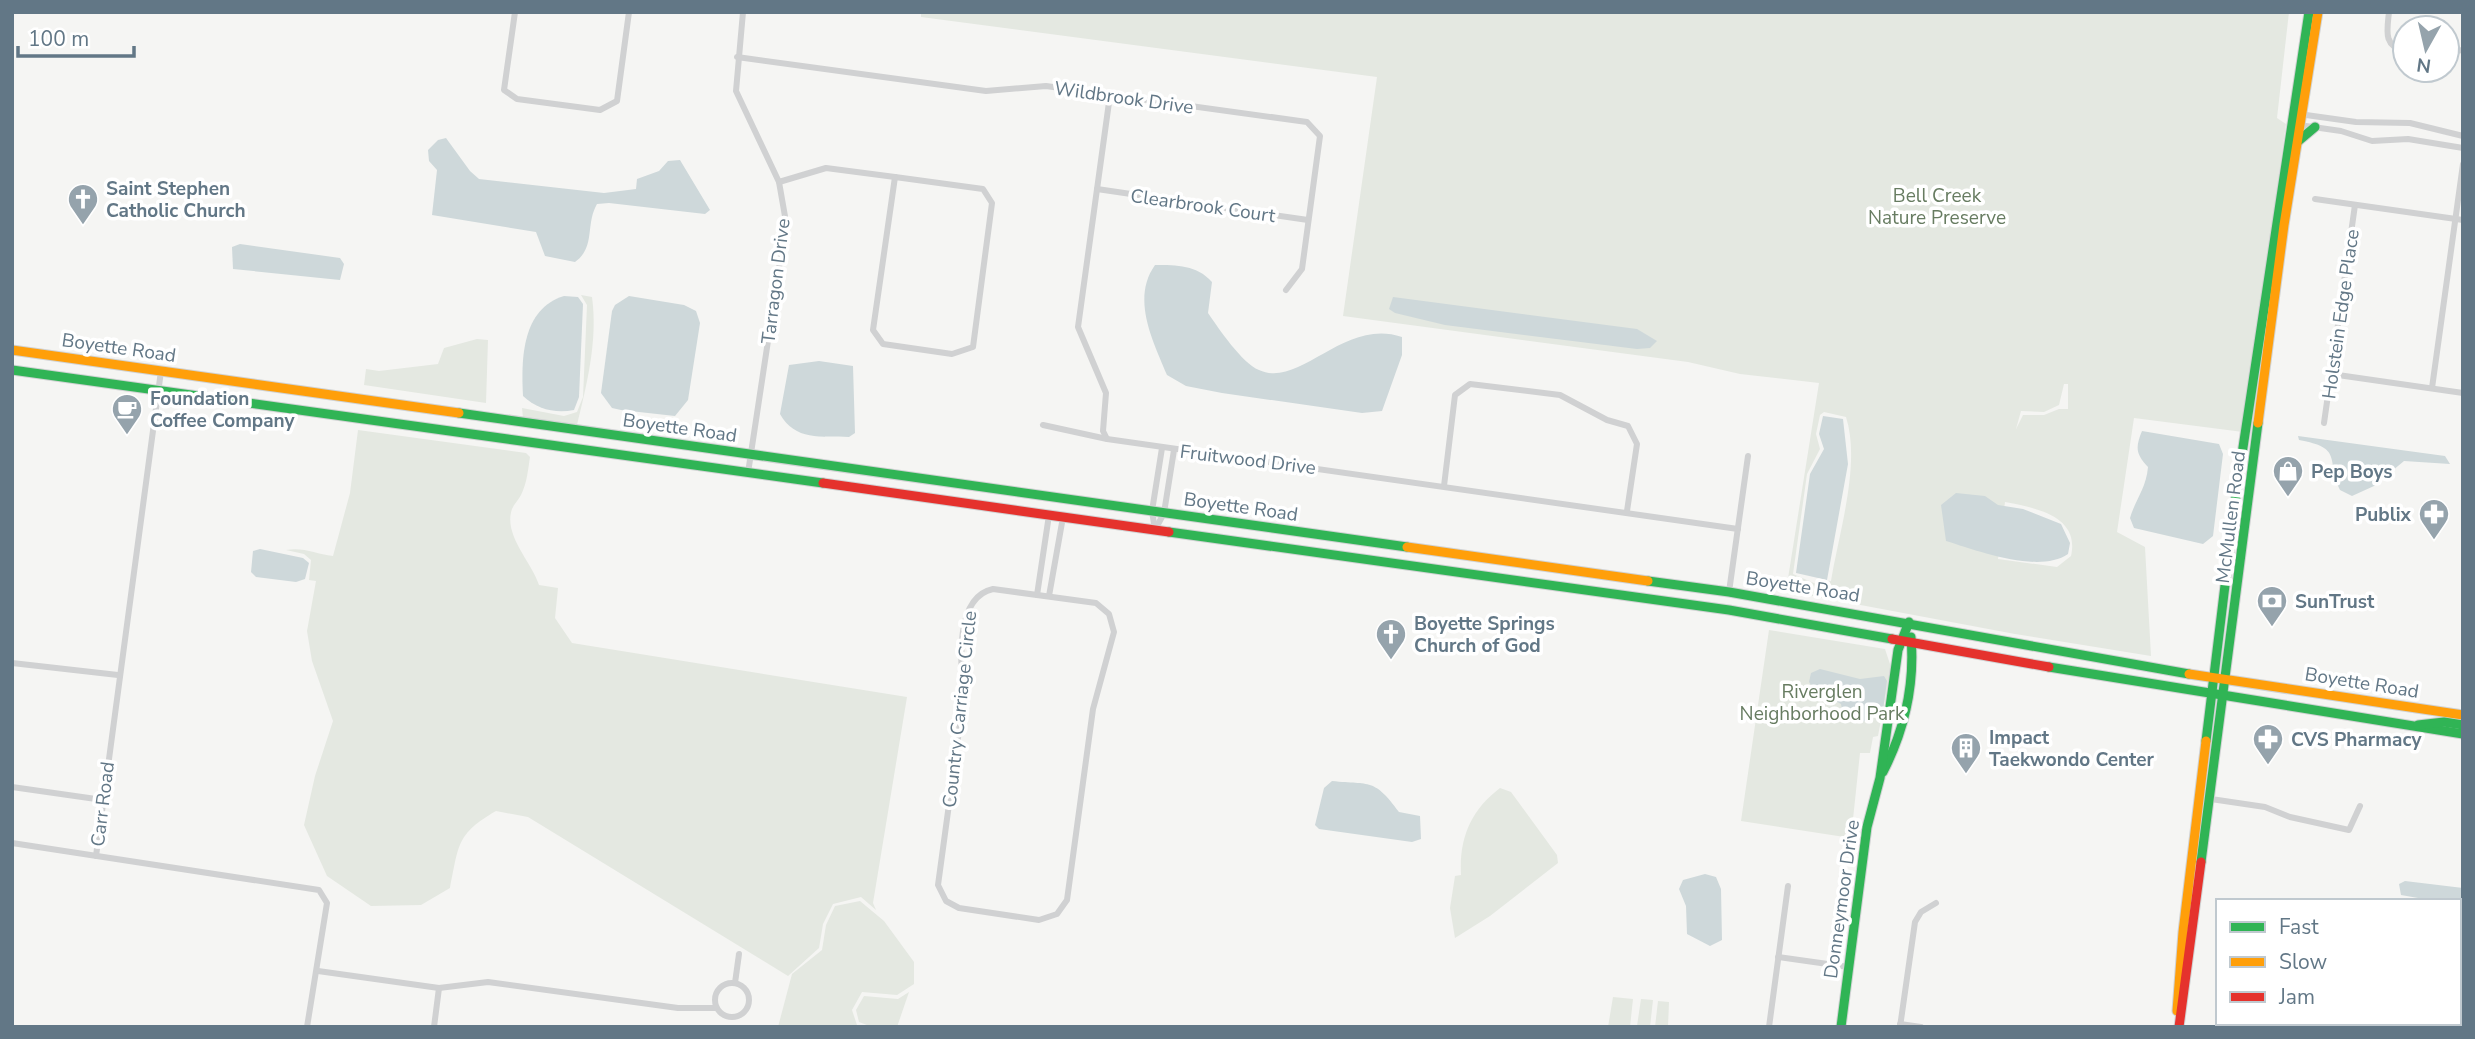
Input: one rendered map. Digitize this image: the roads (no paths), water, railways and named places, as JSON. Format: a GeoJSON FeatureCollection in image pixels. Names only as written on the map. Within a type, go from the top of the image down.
{"type":"FeatureCollection","features":[{"type":"Feature","properties":{"kind":"main road","name":"McMullen Road"},"geometry":{"type":"LineString","coordinates":[[2296,113],[2309,12]]}},
{"type":"Feature","properties":{"kind":"main road","name":"McMullen Road"},"geometry":{"type":"LineString","coordinates":[[2178,1027],[2237,486],[2294,124],[2318,12]]}},
{"type":"Feature","properties":{"kind":"main road","name":"McMullen Road"},"geometry":{"type":"LineString","coordinates":[[2183,975],[2227,679],[2295,145],[2294,124]]}},
{"type":"Feature","properties":{"kind":"main road"},"geometry":{"type":"LineString","coordinates":[[2295,145],[2315,127]]}},
{"type":"Feature","properties":{"kind":"main road","name":"Boyette Road"},"geometry":{"type":"LineString","coordinates":[[12,351],[1729,592],[2215,678],[2463,715]]}},
{"type":"Feature","properties":{"kind":"main road","name":"Boyette Road"},"geometry":{"type":"LineString","coordinates":[[12,370],[1716,608],[2224,697],[2463,734]]}},
{"type":"Feature","properties":{"kind":"main road","name":"Donneymoor Drive"},"geometry":{"type":"LineString","coordinates":[[1841,1027],[1867,827],[1880,778],[1909,622]]}},
{"type":"Feature","properties":{"kind":"main road","name":"Donneymoor Drive"},"geometry":{"type":"LineString","coordinates":[[1880,778],[1902,730],[1913,653],[1907,640]]}},
{"type":"Feature","properties":{"kind":"main road"},"geometry":{"type":"LineString","coordinates":[[2413,726],[2436,722],[2463,724]]}},
{"type":"Feature","properties":{"kind":"street"},"geometry":{"type":"LineString","coordinates":[[515,12],[504,90],[517,99],[600,110],[617,101],[629,12]]}},
{"type":"Feature","properties":{"kind":"street"},"geometry":{"type":"LineString","coordinates":[[737,57],[743,12]]}},
{"type":"Feature","properties":{"kind":"street"},"geometry":{"type":"LineString","coordinates":[[2389,12],[2387,38],[2391,44]]}},
{"type":"Feature","properties":{"kind":"street","name":"Wildbrook Drive"},"geometry":{"type":"LineString","coordinates":[[737,57],[986,91],[1046,86],[1307,122],[1320,136],[1302,268],[1286,290]]}},
{"type":"Feature","properties":{"kind":"street","name":"Tarragon Drive"},"geometry":{"type":"LineString","coordinates":[[737,57],[736,91],[779,181],[786,222],[748,473]]}},
{"type":"Feature","properties":{"kind":"street"},"geometry":{"type":"LineString","coordinates":[[1107,439],[1103,422],[1105,393],[1078,327],[1110,95]]}},
{"type":"Feature","properties":{"kind":"street"},"geometry":{"type":"LineString","coordinates":[[2296,113],[2350,121],[2410,123],[2463,136]]}},
{"type":"Feature","properties":{"kind":"street"},"geometry":{"type":"LineString","coordinates":[[2294,124],[2372,141],[2408,139],[2463,148]]}},
{"type":"Feature","properties":{"kind":"street"},"geometry":{"type":"LineString","coordinates":[[2431,388],[2459,219],[2463,164]]}},
{"type":"Feature","properties":{"kind":"street"},"geometry":{"type":"LineString","coordinates":[[779,181],[826,168],[895,177],[983,189],[992,203],[972,346],[952,354],[883,344],[873,330],[895,177]]}},
{"type":"Feature","properties":{"kind":"street","name":"Clearbrook Court"},"geometry":{"type":"LineString","coordinates":[[1097,189],[1308,220]]}},
{"type":"Feature","properties":{"kind":"street"},"geometry":{"type":"LineString","coordinates":[[2315,199],[2459,219]]}},
{"type":"Feature","properties":{"kind":"street","name":"Holstein Edge Place"},"geometry":{"type":"LineString","coordinates":[[2325,423],[2355,205]]}},
{"type":"Feature","properties":{"kind":"street","name":"Carr Road"},"geometry":{"type":"LineString","coordinates":[[160,371],[96,856],[319,890],[327,904],[307,1027]]}},
{"type":"Feature","properties":{"kind":"street"},"geometry":{"type":"LineString","coordinates":[[2331,374],[2463,393]]}},
{"type":"Feature","properties":{"kind":"street"},"geometry":{"type":"LineString","coordinates":[[1444,486],[1455,395],[1470,384],[1560,395],[1607,420],[1628,426],[1637,444],[1627,511]]}},
{"type":"Feature","properties":{"kind":"street","name":"Fruitwood Drive"},"geometry":{"type":"LineString","coordinates":[[1043,425],[1174,450],[1627,511],[1738,529]]}},
{"type":"Feature","properties":{"kind":"street"},"geometry":{"type":"LineString","coordinates":[[1156,530],[1152,511],[1162,448]]}},
{"type":"Feature","properties":{"kind":"street"},"geometry":{"type":"LineString","coordinates":[[1156,530],[1164,513],[1174,450]]}},
{"type":"Feature","properties":{"kind":"street"},"geometry":{"type":"LineString","coordinates":[[1729,592],[1748,456]]}},
{"type":"Feature","properties":{"kind":"street"},"geometry":{"type":"LineString","coordinates":[[1037,595],[1049,515]]}},
{"type":"Feature","properties":{"kind":"street"},"geometry":{"type":"LineString","coordinates":[[1049,596],[1063,517]]}},
{"type":"Feature","properties":{"kind":"street","name":"Country Carriage Circle"},"geometry":{"type":"LineString","coordinates":[[993,589],[1037,595],[1097,603],[1109,614],[1114,632],[1093,709],[1067,900],[1057,915],[1040,920],[959,908],[946,901],[938,885],[964,694],[960,663],[968,609],[977,595],[993,589]]}},
{"type":"Feature","properties":{"kind":"street"},"geometry":{"type":"LineString","coordinates":[[12,663],[118,675]]}},
{"type":"Feature","properties":{"kind":"street"},"geometry":{"type":"LineString","coordinates":[[12,787],[103,800]]}},
{"type":"Feature","properties":{"kind":"street"},"geometry":{"type":"LineString","coordinates":[[2211,799],[2265,807],[2290,817],[2349,830],[2360,806]]}},
{"type":"Feature","properties":{"kind":"street"},"geometry":{"type":"LineString","coordinates":[[12,843],[96,856]]}},
{"type":"Feature","properties":{"kind":"street"},"geometry":{"type":"LineString","coordinates":[[1769,1027],[1788,886]]}},
{"type":"Feature","properties":{"kind":"street"},"geometry":{"type":"LineString","coordinates":[[1921,1027],[1900,1025],[1915,922],[1921,912],[1936,903]]}},
{"type":"Feature","properties":{"kind":"street"},"geometry":{"type":"LineString","coordinates":[[735,983],[739,954]]}},
{"type":"Feature","properties":{"kind":"street"},"geometry":{"type":"LineString","coordinates":[[1779,957],[1849,967]]}},
{"type":"Feature","properties":{"kind":"street"},"geometry":{"type":"LineString","coordinates":[[318,971],[439,988],[488,982],[678,1009],[716,1008],[731,1018],[746,1010],[748,994],[735,983]]}},
{"type":"Feature","properties":{"kind":"street"},"geometry":{"type":"LineString","coordinates":[[716,1008],[714,998],[719,988],[735,983]]}},
{"type":"Feature","properties":{"kind":"street"},"geometry":{"type":"LineString","coordinates":[[434,1027],[439,988]]}},
{"type":"Feature","properties":{"kind":"place","name":"Saint Stephen Catholic Church"},"geometry":{"type":"Point","coordinates":[83,226]}},
{"type":"Feature","properties":{"kind":"place","name":"Foundation Coffee Company"},"geometry":{"type":"Point","coordinates":[127,436]}},
{"type":"Feature","properties":{"kind":"place","name":"Pep Boys"},"geometry":{"type":"Point","coordinates":[2288,498]}},
{"type":"Feature","properties":{"kind":"place","name":"Publix"},"geometry":{"type":"Point","coordinates":[2434,541]}},
{"type":"Feature","properties":{"kind":"place","name":"SunTrust"},"geometry":{"type":"Point","coordinates":[2272,628]}},
{"type":"Feature","properties":{"kind":"place","name":"Boyette Springs Church of God"},"geometry":{"type":"Point","coordinates":[1391,661]}},
{"type":"Feature","properties":{"kind":"place","name":"CVS Pharmacy"},"geometry":{"type":"Point","coordinates":[2268,766]}},
{"type":"Feature","properties":{"kind":"place","name":"Impact Taekwondo Center"},"geometry":{"type":"Point","coordinates":[1966,775]}},
{"type":"Feature","properties":{"kind":"park label","name":"Bell Creek Nature Preserve"},"geometry":{"type":"Point","coordinates":[1937,206]}},
{"type":"Feature","properties":{"kind":"park label","name":"Riverglen Neighborhood Park"},"geometry":{"type":"Point","coordinates":[1822,702]}}]}
